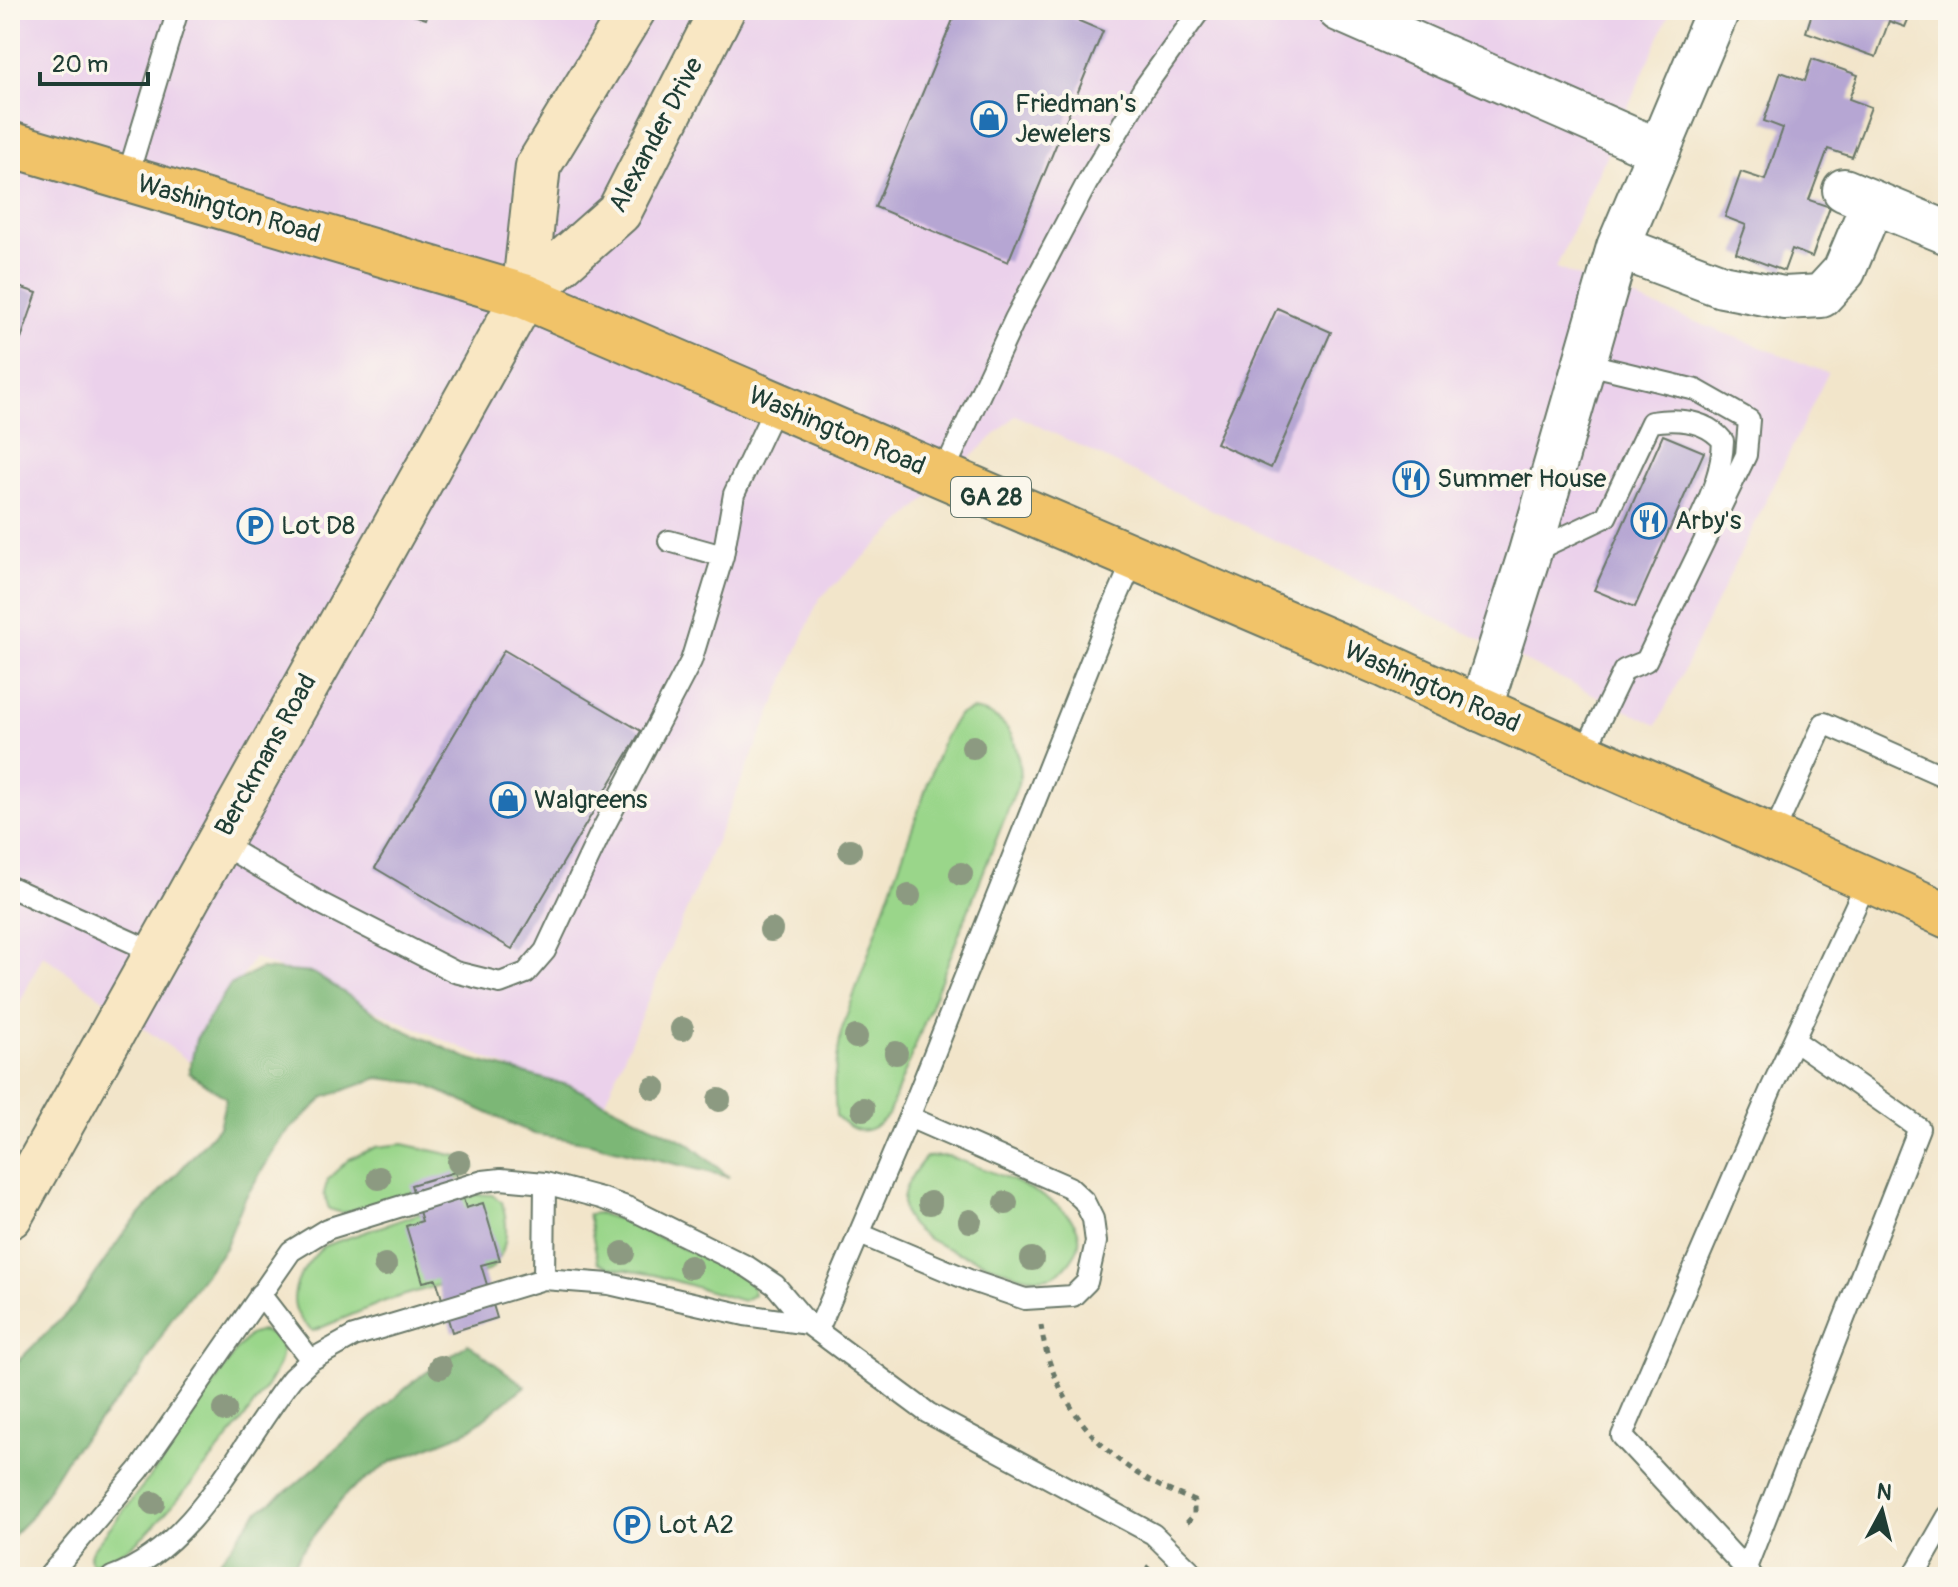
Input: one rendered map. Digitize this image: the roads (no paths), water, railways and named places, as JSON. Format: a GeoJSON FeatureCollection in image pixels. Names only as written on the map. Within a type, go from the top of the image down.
{"type":"FeatureCollection","features":[{"type":"Feature","properties":{"kind":"main road"},"geometry":{"type":"LineString","coordinates":[[524,296],[538,166],[633,10]]}},
{"type":"Feature","properties":{"kind":"main road","name":"Alexander Drive"},"geometry":{"type":"LineString","coordinates":[[524,296],[619,212],[722,10]]}},
{"type":"Feature","properties":{"kind":"main road","name":"Washington Road"},"geometry":{"type":"LineString","coordinates":[[10,144],[524,296],[1387,666],[1948,916]]}},
{"type":"Feature","properties":{"kind":"main road","name":"Berckmans Road"},"geometry":{"type":"LineString","coordinates":[[10,1216],[524,296]]}},
{"type":"Feature","properties":{"kind":"street"},"geometry":{"type":"LineString","coordinates":[[1339,10],[1658,150]]}},
{"type":"Feature","properties":{"kind":"street"},"geometry":{"type":"LineString","coordinates":[[1480,710],[1530,552],[1618,247],[1718,10]]}},
{"type":"Feature","properties":{"kind":"street"},"geometry":{"type":"LineString","coordinates":[[1618,247],[1722,286],[1784,298],[1821,296],[1844,271],[1859,196],[1948,233]]}},
{"type":"Feature","properties":{"kind":"lane"},"geometry":{"type":"LineString","coordinates":[[127,178],[178,10]]}},
{"type":"Feature","properties":{"kind":"lane"},"geometry":{"type":"LineString","coordinates":[[942,476],[1015,319],[1087,183],[1144,88],[1200,10]]}},
{"type":"Feature","properties":{"kind":"lane"},"geometry":{"type":"LineString","coordinates":[[1584,363],[1696,390],[1749,420],[1746,455],[1661,631],[1646,661],[1624,670],[1584,753]]}},
{"type":"Feature","properties":{"kind":"lane"},"geometry":{"type":"LineString","coordinates":[[218,842],[322,904],[455,972],[500,983],[526,973],[545,951],[599,836],[691,661],[723,556],[734,494],[776,405]]}},
{"type":"Feature","properties":{"kind":"lane"},"geometry":{"type":"LineString","coordinates":[[1530,552],[1606,517],[1651,422],[1673,419],[1693,422],[1715,431],[1723,441],[1722,460],[1714,488],[1663,601],[1661,631]]}},
{"type":"Feature","properties":{"kind":"lane"},"geometry":{"type":"LineString","coordinates":[[669,541],[723,556]]}},
{"type":"Feature","properties":{"kind":"lane"},"geometry":{"type":"LineString","coordinates":[[813,1327],[860,1234],[909,1117],[1134,559]]}},
{"type":"Feature","properties":{"kind":"lane"},"geometry":{"type":"LineString","coordinates":[[1772,837],[1824,723],[1948,778]]}},
{"type":"Feature","properties":{"kind":"lane"},"geometry":{"type":"LineString","coordinates":[[1794,1040],[1919,1128],[1749,1572],[1622,1436],[1794,1040],[1868,879]]}},
{"type":"Feature","properties":{"kind":"lane"},"geometry":{"type":"LineString","coordinates":[[10,887],[156,953]]}},
{"type":"Feature","properties":{"kind":"lane"},"geometry":{"type":"LineString","coordinates":[[860,1234],[969,1280],[1025,1299],[1073,1296],[1087,1282],[1096,1242],[1093,1219],[1084,1201],[1069,1187],[909,1117]]}},
{"type":"Feature","properties":{"kind":"lane"},"geometry":{"type":"LineString","coordinates":[[48,1577],[139,1470],[291,1251],[327,1229],[483,1181],[501,1179],[545,1183],[629,1208],[748,1267],[775,1285],[813,1327],[928,1413],[1144,1528],[1197,1577]]}},
{"type":"Feature","properties":{"kind":"lane"},"geometry":{"type":"LineString","coordinates":[[544,1279],[545,1183]]}},
{"type":"Feature","properties":{"kind":"lane"},"geometry":{"type":"LineString","coordinates":[[112,1577],[153,1556],[182,1530],[201,1508],[278,1396],[311,1360],[354,1336],[544,1279],[609,1284],[813,1327]]}},
{"type":"Feature","properties":{"kind":"lane"},"geometry":{"type":"LineString","coordinates":[[260,1294],[311,1360]]}},
{"type":"Feature","properties":{"kind":"lane"},"geometry":{"type":"LineString","coordinates":[[1913,1577],[1948,1516]]}},
{"type":"Feature","properties":{"kind":"place","name":"Friedman's Jewelers"},"geometry":{"type":"Point","coordinates":[989,119]}},
{"type":"Feature","properties":{"kind":"place","name":"Summer House"},"geometry":{"type":"Point","coordinates":[1411,479]}},
{"type":"Feature","properties":{"kind":"place","name":"Arby's"},"geometry":{"type":"Point","coordinates":[1649,521]}},
{"type":"Feature","properties":{"kind":"place","name":"Lot D8"},"geometry":{"type":"Point","coordinates":[255,526]}},
{"type":"Feature","properties":{"kind":"place","name":"Walgreens"},"geometry":{"type":"Point","coordinates":[508,800]}},
{"type":"Feature","properties":{"kind":"place","name":"Lot A2"},"geometry":{"type":"Point","coordinates":[632,1525]}}]}
